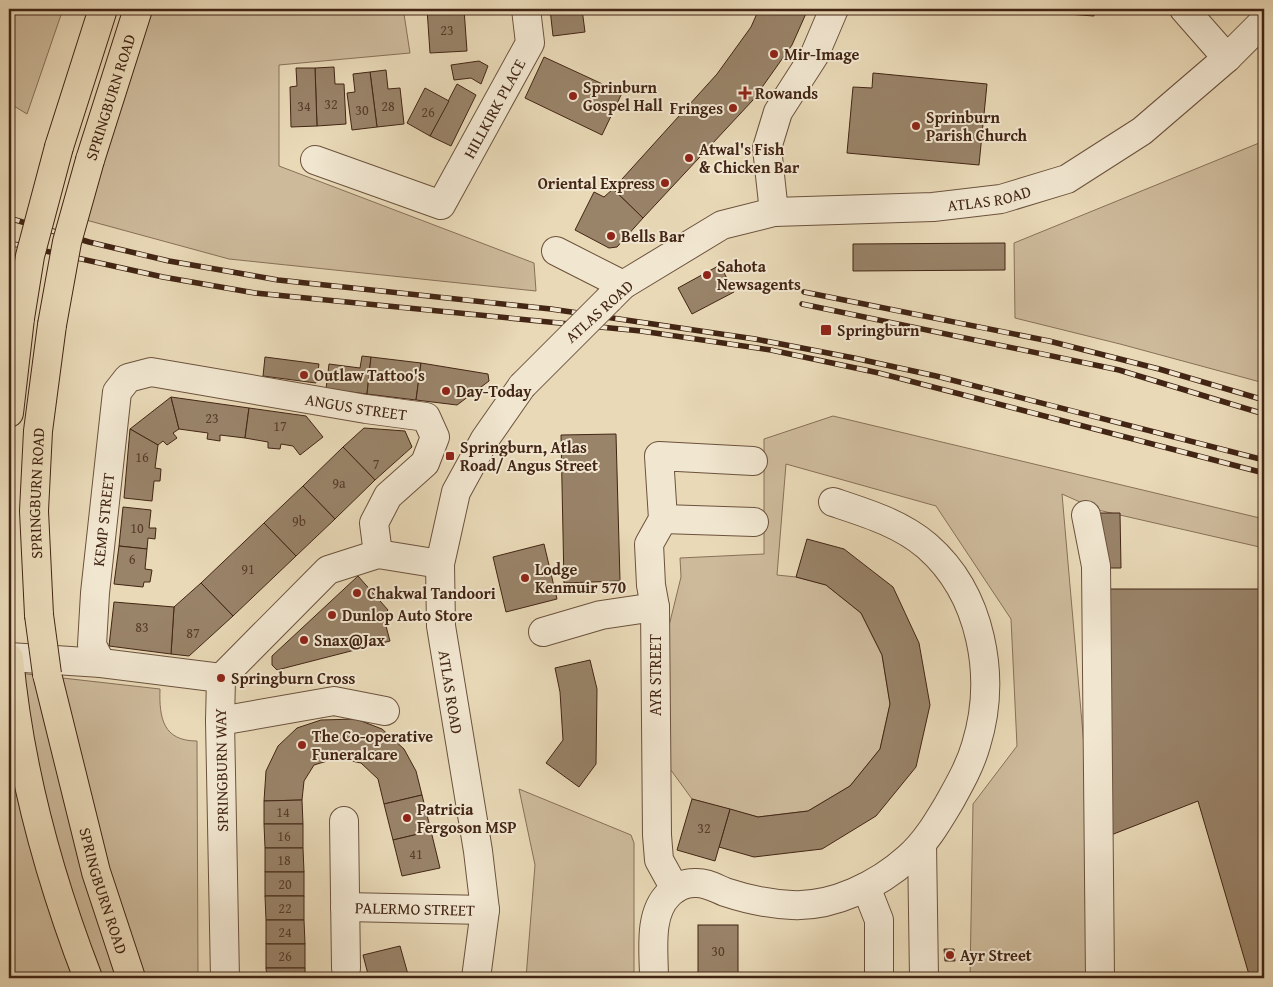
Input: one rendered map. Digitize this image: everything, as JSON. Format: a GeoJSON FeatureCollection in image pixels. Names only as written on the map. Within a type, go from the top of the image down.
{"type":"FeatureCollection","features":[{"type":"Feature","properties":{"kind":"main road","name":"SPRINGBURN ROAD"},"geometry":{"type":"LineString","coordinates":[[9,414],[20,318],[38,223],[58,147],[103,9]]}},
{"type":"Feature","properties":{"kind":"main road","name":"SPRINGBURN ROAD"},"geometry":{"type":"LineString","coordinates":[[131,978],[96,872],[47,674],[39,615],[35,502],[38,430],[52,325],[67,242],[90,160],[138,9]]}},
{"type":"Feature","properties":{"kind":"main road"},"geometry":{"type":"LineString","coordinates":[[9,661],[29,780],[42,835],[88,978]]}},
{"type":"Feature","properties":{"kind":"street","name":"HILLKIRK PLACE"},"geometry":{"type":"LineString","coordinates":[[315,160],[441,205],[530,43],[526,9]]}},
{"type":"Feature","properties":{"kind":"street"},"geometry":{"type":"LineString","coordinates":[[774,212],[766,148],[778,112],[814,56],[834,9]]}},
{"type":"Feature","properties":{"kind":"street"},"geometry":{"type":"LineString","coordinates":[[1184,9],[1227,58]]}},
{"type":"Feature","properties":{"kind":"street","name":"ATLAS ROAD"},"geometry":{"type":"LineString","coordinates":[[476,978],[485,910],[478,851],[441,626],[440,564],[456,492],[485,439],[522,386],[616,292],[722,225],[774,212],[952,205],[1001,199],[1067,179],[1142,131],[1227,58],[1264,21]]}},
{"type":"Feature","properties":{"kind":"street"},"geometry":{"type":"LineString","coordinates":[[556,251],[616,292]]}},
{"type":"Feature","properties":{"kind":"street","name":"ANGUS STREET"},"geometry":{"type":"LineString","coordinates":[[128,378],[151,372],[366,409],[426,417],[435,437],[425,463],[388,496],[374,523],[378,554]]}},
{"type":"Feature","properties":{"kind":"street","name":"KEMP STREET"},"geometry":{"type":"LineString","coordinates":[[101,663],[92,645],[95,593],[117,392],[128,378]]}},
{"type":"Feature","properties":{"kind":"street"},"geometry":{"type":"LineString","coordinates":[[753,461],[659,456],[663,519],[754,522]]}},
{"type":"Feature","properties":{"kind":"street"},"geometry":{"type":"LineString","coordinates":[[654,978],[656,917],[668,895],[675,889],[696,882],[707,884],[747,899],[793,905],[817,903],[866,887],[888,874],[922,844],[936,825],[969,764],[982,720],[985,676],[982,645],[974,614],[961,586],[945,564],[926,546],[902,528],[833,502]]}},
{"type":"Feature","properties":{"kind":"street"},"geometry":{"type":"LineString","coordinates":[[1086,515],[1096,566],[1100,978]]}},
{"type":"Feature","properties":{"kind":"street","name":"AYR STREET"},"geometry":{"type":"LineString","coordinates":[[663,519],[649,544],[651,585],[655,607],[657,835],[660,860],[675,889]]}},
{"type":"Feature","properties":{"kind":"street"},"geometry":{"type":"LineString","coordinates":[[9,661],[101,663],[222,678],[328,570],[378,554],[440,564]]}},
{"type":"Feature","properties":{"kind":"street"},"geometry":{"type":"LineString","coordinates":[[543,632],[601,615],[655,607]]}},
{"type":"Feature","properties":{"kind":"street","name":"SPRINGBURN WAY"},"geometry":{"type":"LineString","coordinates":[[222,678],[220,720],[225,978]]}},
{"type":"Feature","properties":{"kind":"street"},"geometry":{"type":"LineString","coordinates":[[220,720],[334,701],[385,711]]}},
{"type":"Feature","properties":{"kind":"street","name":"PALERMO STREET"},"geometry":{"type":"LineString","coordinates":[[344,821],[346,968]]}},
{"type":"Feature","properties":{"kind":"street"},"geometry":{"type":"LineString","coordinates":[[922,844],[924,978]]}},
{"type":"Feature","properties":{"kind":"street"},"geometry":{"type":"LineString","coordinates":[[866,887],[879,920],[879,978]]}},
{"type":"Feature","properties":{"kind":"street","name":"PALERMO STREET"},"geometry":{"type":"LineString","coordinates":[[345,907],[485,910]]}},
{"type":"Feature","properties":{"kind":"shaded area"},"geometry":{"type":"Polygon","coordinates":[[[9,9],[63,9],[27,114],[9,103],[9,9]]]}},
{"type":"Feature","properties":{"kind":"shaded area"},"geometry":{"type":"Polygon","coordinates":[[[153,9],[353,9],[404,14],[410,53],[279,65],[279,166],[534,263],[536,291],[229,259],[86,220],[101,157],[153,9]]]}},
{"type":"Feature","properties":{"kind":"shaded area"},"geometry":{"type":"Polygon","coordinates":[[[1264,141],[1264,383],[1015,318],[1014,243],[1264,141]]]}},
{"type":"Feature","properties":{"kind":"shaded area"},"geometry":{"type":"Polygon","coordinates":[[[833,416],[1264,519],[1264,548],[1098,510],[1062,494],[1089,803],[1089,978],[970,978],[973,804],[1017,746],[1011,619],[936,506],[786,464],[777,575],[796,577],[826,585],[861,613],[882,655],[890,704],[880,749],[850,786],[808,811],[758,817],[692,799],[665,762],[667,634],[681,577],[680,558],[764,554],[764,439],[833,416]]]}},
{"type":"Feature","properties":{"kind":"shaded area"},"geometry":{"type":"Polygon","coordinates":[[[9,672],[160,689],[162,718],[165,726],[177,737],[197,741],[198,978],[9,978],[9,672]]]}},
{"type":"Feature","properties":{"kind":"shaded area"},"geometry":{"type":"Polygon","coordinates":[[[519,789],[631,835],[634,843],[634,978],[526,978],[535,865],[519,789]]]}},
{"type":"Feature","properties":{"kind":"building"},"geometry":{"type":"Polygon","coordinates":[[[427,9],[464,9],[467,51],[430,53],[427,9]]]}},
{"type":"Feature","properties":{"kind":"building"},"geometry":{"type":"Polygon","coordinates":[[[550,9],[582,9],[585,32],[553,36],[550,9]]]}},
{"type":"Feature","properties":{"kind":"building"},"geometry":{"type":"Polygon","coordinates":[[[759,9],[808,9],[792,45],[753,100],[643,218],[613,189],[717,74],[751,27],[759,9]]]}},
{"type":"Feature","properties":{"kind":"building"},"geometry":{"type":"Polygon","coordinates":[[[1000,9],[1095,9],[1094,16],[1000,9]]]}},
{"type":"Feature","properties":{"kind":"building","name":"Sprinburn Gospel Hall"},"geometry":{"type":"Polygon","coordinates":[[[544,57],[622,93],[602,135],[525,98],[544,57]]]}},
{"type":"Feature","properties":{"kind":"building"},"geometry":{"type":"Polygon","coordinates":[[[479,61],[488,66],[481,84],[471,78],[454,80],[451,65],[479,61]]]}},
{"type":"Feature","properties":{"kind":"building"},"geometry":{"type":"Polygon","coordinates":[[[334,67],[335,84],[344,84],[346,124],[317,126],[315,68],[334,67]]]}},
{"type":"Feature","properties":{"kind":"building"},"geometry":{"type":"Polygon","coordinates":[[[296,68],[315,68],[317,126],[291,127],[290,87],[297,86],[296,68]]]}},
{"type":"Feature","properties":{"kind":"building"},"geometry":{"type":"Polygon","coordinates":[[[386,70],[388,89],[400,88],[404,124],[377,127],[370,72],[386,70]]]}},
{"type":"Feature","properties":{"kind":"building"},"geometry":{"type":"Polygon","coordinates":[[[370,72],[377,127],[352,130],[347,93],[355,92],[353,74],[370,72]]]}},
{"type":"Feature","properties":{"kind":"building","name":"Sprinburn Parish Church"},"geometry":{"type":"Polygon","coordinates":[[[873,73],[987,84],[979,165],[847,153],[853,87],[872,88],[873,73]]]}},
{"type":"Feature","properties":{"kind":"building"},"geometry":{"type":"Polygon","coordinates":[[[457,84],[476,95],[451,146],[430,136],[457,84]]]}},
{"type":"Feature","properties":{"kind":"building"},"geometry":{"type":"Polygon","coordinates":[[[425,88],[449,101],[430,136],[407,123],[425,88]]]}},
{"type":"Feature","properties":{"kind":"building"},"geometry":{"type":"Polygon","coordinates":[[[613,189],[643,218],[617,247],[609,248],[575,230],[594,192],[604,197],[613,189]]]}},
{"type":"Feature","properties":{"kind":"building"},"geometry":{"type":"Polygon","coordinates":[[[1005,243],[1005,270],[853,271],[853,244],[1005,243]]]}},
{"type":"Feature","properties":{"kind":"building"},"geometry":{"type":"Polygon","coordinates":[[[720,265],[734,292],[692,314],[678,288],[720,265]]]}},
{"type":"Feature","properties":{"kind":"building"},"geometry":{"type":"Polygon","coordinates":[[[362,356],[371,357],[367,394],[326,389],[329,364],[360,368],[362,356]]]}},
{"type":"Feature","properties":{"kind":"building"},"geometry":{"type":"Polygon","coordinates":[[[265,357],[319,364],[316,383],[263,376],[265,357]]]}},
{"type":"Feature","properties":{"kind":"building"},"geometry":{"type":"Polygon","coordinates":[[[371,357],[421,363],[416,400],[367,394],[371,357]]]}},
{"type":"Feature","properties":{"kind":"building","name":"Day-Today"},"geometry":{"type":"Polygon","coordinates":[[[421,363],[488,374],[489,381],[457,405],[416,400],[421,363]]]}},
{"type":"Feature","properties":{"kind":"building"},"geometry":{"type":"Polygon","coordinates":[[[171,397],[179,429],[173,433],[177,438],[167,445],[163,441],[158,445],[130,429],[171,397]]]}},
{"type":"Feature","properties":{"kind":"building"},"geometry":{"type":"Polygon","coordinates":[[[171,397],[249,408],[245,438],[220,435],[220,441],[207,439],[208,433],[179,429],[171,397]]]}},
{"type":"Feature","properties":{"kind":"building"},"geometry":{"type":"Polygon","coordinates":[[[249,408],[306,416],[323,437],[300,455],[293,446],[281,444],[280,449],[268,448],[268,442],[245,438],[249,408]]]}},
{"type":"Feature","properties":{"kind":"building"},"geometry":{"type":"Polygon","coordinates":[[[364,428],[405,431],[412,447],[375,480],[343,447],[364,428]]]}},
{"type":"Feature","properties":{"kind":"building"},"geometry":{"type":"Polygon","coordinates":[[[130,429],[158,445],[155,468],[161,469],[160,481],[154,481],[152,501],[124,498],[130,429]]]}},
{"type":"Feature","properties":{"kind":"building"},"geometry":{"type":"Polygon","coordinates":[[[616,434],[620,581],[564,583],[561,435],[616,434]]]}},
{"type":"Feature","properties":{"kind":"building"},"geometry":{"type":"Polygon","coordinates":[[[343,447],[375,480],[335,519],[303,486],[343,447]]]}},
{"type":"Feature","properties":{"kind":"building"},"geometry":{"type":"Polygon","coordinates":[[[303,486],[335,519],[296,556],[264,523],[303,486]]]}},
{"type":"Feature","properties":{"kind":"building"},"geometry":{"type":"Polygon","coordinates":[[[123,507],[151,510],[149,528],[156,528],[155,539],[148,538],[147,549],[119,546],[123,507]]]}},
{"type":"Feature","properties":{"kind":"building"},"geometry":{"type":"Polygon","coordinates":[[[1100,513],[1120,513],[1121,568],[1100,568],[1100,513]]]}},
{"type":"Feature","properties":{"kind":"building"},"geometry":{"type":"Polygon","coordinates":[[[264,523],[296,556],[233,616],[201,583],[264,523]]]}},
{"type":"Feature","properties":{"kind":"building"},"geometry":{"type":"Polygon","coordinates":[[[807,539],[844,549],[893,587],[919,643],[930,705],[916,767],[876,816],[822,849],[754,857],[719,847],[730,809],[758,817],[808,811],[850,786],[880,749],[890,704],[882,655],[861,613],[826,585],[796,577],[807,539]]]}},
{"type":"Feature","properties":{"kind":"building","name":"Lodge Kenmuir 570"},"geometry":{"type":"Polygon","coordinates":[[[544,544],[557,599],[506,612],[493,557],[544,544]]]}},
{"type":"Feature","properties":{"kind":"building"},"geometry":{"type":"Polygon","coordinates":[[[119,546],[147,549],[145,569],[152,570],[150,582],[144,582],[143,587],[114,584],[119,546]]]}},
{"type":"Feature","properties":{"kind":"building"},"geometry":{"type":"Polygon","coordinates":[[[358,576],[388,610],[383,615],[390,641],[277,670],[272,665],[272,656],[358,576]]]}},
{"type":"Feature","properties":{"kind":"building"},"geometry":{"type":"Polygon","coordinates":[[[201,583],[233,616],[189,656],[171,654],[174,607],[201,583]]]}},
{"type":"Feature","properties":{"kind":"building"},"geometry":{"type":"Polygon","coordinates":[[[1110,589],[1264,589],[1264,978],[1250,978],[1198,801],[1111,835],[1110,589]]]}},
{"type":"Feature","properties":{"kind":"building"},"geometry":{"type":"Polygon","coordinates":[[[114,602],[174,607],[171,654],[109,646],[114,602]]]}},
{"type":"Feature","properties":{"kind":"building"},"geometry":{"type":"Polygon","coordinates":[[[590,660],[597,689],[596,764],[579,787],[546,763],[563,740],[560,692],[555,668],[590,660]]]}},
{"type":"Feature","properties":{"kind":"building"},"geometry":{"type":"Polygon","coordinates":[[[356,719],[382,729],[404,749],[416,771],[422,795],[384,804],[378,779],[361,763],[337,758],[314,765],[304,781],[302,800],[264,801],[266,771],[278,746],[297,728],[321,720],[356,719]]]}},
{"type":"Feature","properties":{"kind":"building","name":"Patricia Fergoson MSP"},"geometry":{"type":"Polygon","coordinates":[[[422,795],[431,831],[393,840],[384,804],[422,795]]]}},
{"type":"Feature","properties":{"kind":"building"},"geometry":{"type":"Polygon","coordinates":[[[692,799],[730,809],[715,861],[677,850],[692,799]]]}},
{"type":"Feature","properties":{"kind":"building"},"geometry":{"type":"Polygon","coordinates":[[[302,800],[303,824],[264,824],[264,801],[302,800]]]}},
{"type":"Feature","properties":{"kind":"building"},"geometry":{"type":"Polygon","coordinates":[[[264,824],[303,824],[303,848],[265,848],[264,824]]]}},
{"type":"Feature","properties":{"kind":"building"},"geometry":{"type":"Polygon","coordinates":[[[431,831],[440,868],[402,876],[393,840],[431,831]]]}},
{"type":"Feature","properties":{"kind":"building"},"geometry":{"type":"Polygon","coordinates":[[[265,848],[303,848],[304,872],[265,872],[265,848]]]}},
{"type":"Feature","properties":{"kind":"building"},"geometry":{"type":"Polygon","coordinates":[[[265,872],[304,872],[304,896],[265,896],[265,872]]]}},
{"type":"Feature","properties":{"kind":"building"},"geometry":{"type":"Polygon","coordinates":[[[265,896],[304,896],[304,920],[266,920],[265,896]]]}},
{"type":"Feature","properties":{"kind":"building"},"geometry":{"type":"Polygon","coordinates":[[[266,920],[304,920],[305,944],[266,944],[266,920]]]}},
{"type":"Feature","properties":{"kind":"building"},"geometry":{"type":"Polygon","coordinates":[[[698,925],[738,925],[738,977],[698,977],[698,925]]]}},
{"type":"Feature","properties":{"kind":"building"},"geometry":{"type":"Polygon","coordinates":[[[266,944],[305,944],[305,968],[266,968],[266,944]]]}},
{"type":"Feature","properties":{"kind":"building"},"geometry":{"type":"Polygon","coordinates":[[[400,946],[409,978],[369,978],[363,955],[400,946]]]}},
{"type":"Feature","properties":{"kind":"building","name":"Ayr Street"},"geometry":{"type":"Polygon","coordinates":[[[944,949],[954,949],[955,961],[945,961],[944,949]]]}},
{"type":"Feature","properties":{"kind":"building"},"geometry":{"type":"Polygon","coordinates":[[[266,968],[305,968],[305,978],[267,978],[266,968]]]}},
{"type":"Feature","properties":{"kind":"building"},"geometry":{"type":"Polygon","coordinates":[[[738,977],[738,978],[698,978],[738,977]]]}},
{"type":"Feature","properties":{"kind":"railway"},"geometry":{"type":"LineString","coordinates":[[9,218],[89,242],[169,261],[278,280],[551,309],[755,339],[854,358],[936,376],[1264,460]]}},
{"type":"Feature","properties":{"kind":"railway"},"geometry":{"type":"LineString","coordinates":[[9,243],[163,277],[255,293],[641,331],[771,350],[879,373],[1264,473]]}},
{"type":"Feature","properties":{"kind":"railway"},"geometry":{"type":"LineString","coordinates":[[804,292],[1049,341],[1159,369],[1264,400]]}},
{"type":"Feature","properties":{"kind":"railway"},"geometry":{"type":"LineString","coordinates":[[802,304],[1119,370],[1264,414]]}},
{"type":"Feature","properties":{"kind":"place","name":"Mir-Image"},"geometry":{"type":"Point","coordinates":[774,54]}},
{"type":"Feature","properties":{"kind":"place","name":"Rowands"},"geometry":{"type":"Point","coordinates":[745,93]}},
{"type":"Feature","properties":{"kind":"place","name":"Sprinburn Gospel Hall"},"geometry":{"type":"Point","coordinates":[573,96]}},
{"type":"Feature","properties":{"kind":"place","name":"Fringes"},"geometry":{"type":"Point","coordinates":[733,108]}},
{"type":"Feature","properties":{"kind":"place","name":"Sprinburn Parish Church"},"geometry":{"type":"Point","coordinates":[916,126]}},
{"type":"Feature","properties":{"kind":"place","name":"Atwal's Fish & Chicken Bar"},"geometry":{"type":"Point","coordinates":[689,158]}},
{"type":"Feature","properties":{"kind":"place","name":"Oriental Express"},"geometry":{"type":"Point","coordinates":[665,183]}},
{"type":"Feature","properties":{"kind":"place","name":"Bells Bar"},"geometry":{"type":"Point","coordinates":[611,236]}},
{"type":"Feature","properties":{"kind":"place","name":"Sahota Newsagents"},"geometry":{"type":"Point","coordinates":[707,275]}},
{"type":"Feature","properties":{"kind":"place","name":"Springburn"},"geometry":{"type":"Point","coordinates":[826,330]}},
{"type":"Feature","properties":{"kind":"place","name":"Outlaw Tattoo's"},"geometry":{"type":"Point","coordinates":[304,375]}},
{"type":"Feature","properties":{"kind":"place","name":"Day-Today"},"geometry":{"type":"Point","coordinates":[446,391]}},
{"type":"Feature","properties":{"kind":"place","name":"Springburn, Atlas Road/ Angus Street"},"geometry":{"type":"Point","coordinates":[450,456]}},
{"type":"Feature","properties":{"kind":"place","name":"Lodge Kenmuir 570"},"geometry":{"type":"Point","coordinates":[525,578]}},
{"type":"Feature","properties":{"kind":"place","name":"Chakwal Tandoori"},"geometry":{"type":"Point","coordinates":[357,593]}},
{"type":"Feature","properties":{"kind":"place","name":"Dunlop Auto Store"},"geometry":{"type":"Point","coordinates":[332,615]}},
{"type":"Feature","properties":{"kind":"place","name":"Snax@Jax"},"geometry":{"type":"Point","coordinates":[304,640]}},
{"type":"Feature","properties":{"kind":"place","name":"Springburn Cross"},"geometry":{"type":"Point","coordinates":[221,678]}},
{"type":"Feature","properties":{"kind":"place","name":"The Co-operative Funeralcare"},"geometry":{"type":"Point","coordinates":[302,745]}},
{"type":"Feature","properties":{"kind":"place","name":"Patricia Fergoson MSP"},"geometry":{"type":"Point","coordinates":[407,818]}},
{"type":"Feature","properties":{"kind":"place","name":"Ayr Street"},"geometry":{"type":"Point","coordinates":[950,955]}}]}
